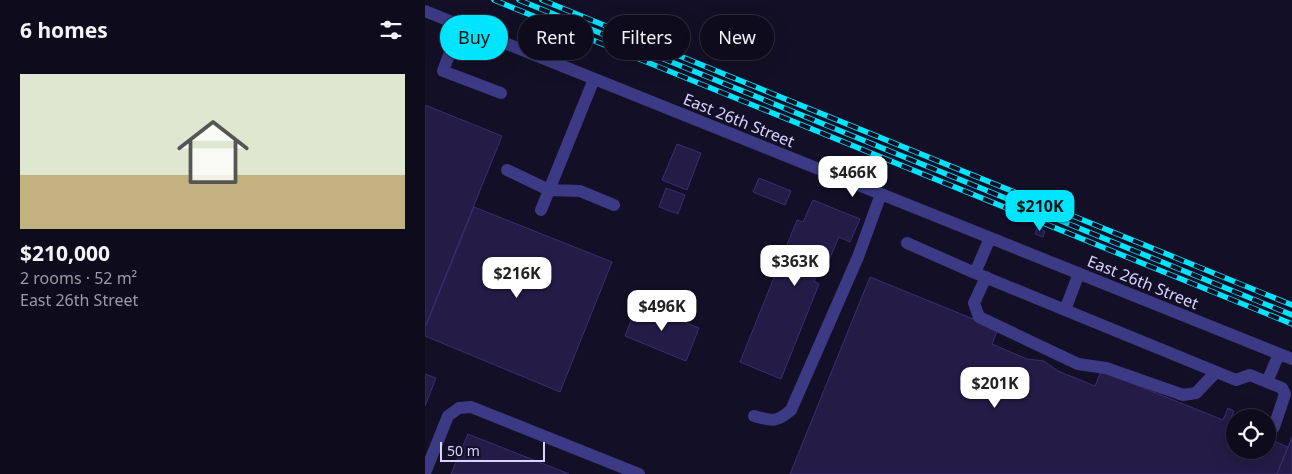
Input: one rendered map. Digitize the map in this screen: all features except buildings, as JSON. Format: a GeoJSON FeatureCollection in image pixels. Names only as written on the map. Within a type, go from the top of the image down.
{"type":"FeatureCollection","features":[{"type":"Feature","properties":{"kind":"street","name":"East 26th Street"},"geometry":{"type":"LineString","coordinates":[[425,11],[440,17]]}},
{"type":"Feature","properties":{"kind":"street","name":"East 26th Street"},"geometry":{"type":"LineString","coordinates":[[508,44],[1292,359]]}},
{"type":"Feature","properties":{"kind":"street"},"geometry":{"type":"LineString","coordinates":[[447,60],[443,70],[501,93]]}},
{"type":"Feature","properties":{"kind":"street"},"geometry":{"type":"LineString","coordinates":[[541,210],[594,79]]}},
{"type":"Feature","properties":{"kind":"street"},"geometry":{"type":"LineString","coordinates":[[507,170],[549,190],[581,191],[614,205]]}},
{"type":"Feature","properties":{"kind":"street"},"geometry":{"type":"LineString","coordinates":[[755,416],[774,421],[783,417],[791,410],[858,257],[881,194]]}},
{"type":"Feature","properties":{"kind":"street"},"geometry":{"type":"LineString","coordinates":[[990,238],[974,303],[979,317],[1078,364],[1106,368],[1183,395],[1196,393],[1216,372]]}},
{"type":"Feature","properties":{"kind":"street"},"geometry":{"type":"LineString","coordinates":[[907,243],[1236,380],[1250,375],[1282,388],[1285,394],[1276,421]]}},
{"type":"Feature","properties":{"kind":"street"},"geometry":{"type":"LineString","coordinates":[[1065,310],[1079,274]]}},
{"type":"Feature","properties":{"kind":"street"},"geometry":{"type":"LineString","coordinates":[[1267,382],[1279,354]]}},
{"type":"Feature","properties":{"kind":"street"},"geometry":{"type":"LineString","coordinates":[[425,473],[448,416],[459,408],[471,407],[639,474]]}},
{"type":"Feature","properties":{"kind":"railway"},"geometry":{"type":"LineString","coordinates":[[494,0],[1292,324]]}},
{"type":"Feature","properties":{"kind":"railway"},"geometry":{"type":"LineString","coordinates":[[519,0],[1292,315]]}},
{"type":"Feature","properties":{"kind":"railway"},"geometry":{"type":"LineString","coordinates":[[542,0],[1292,305]]}}]}
